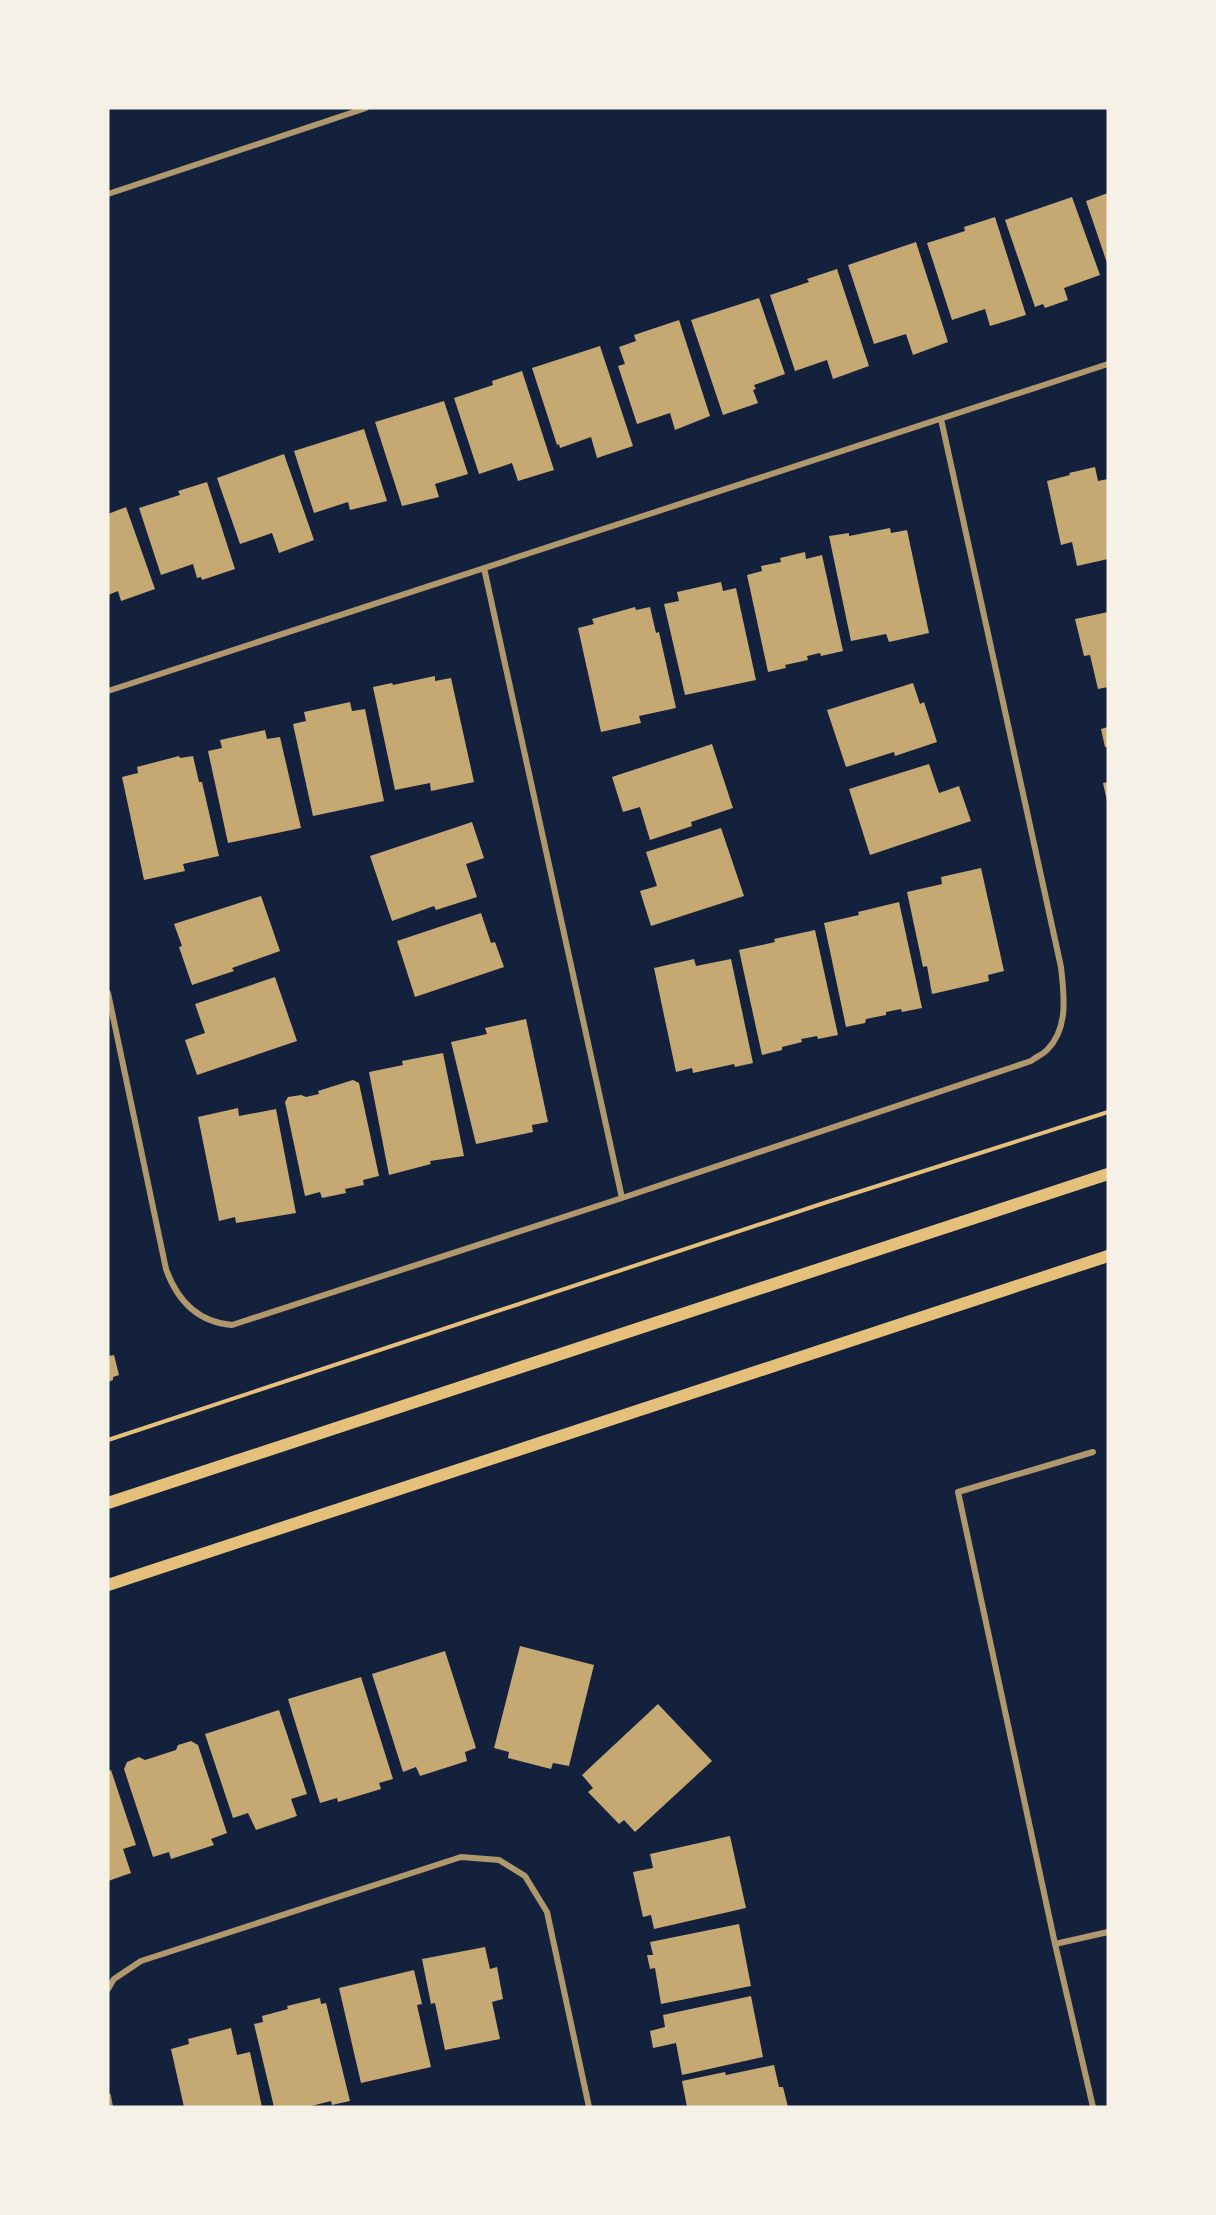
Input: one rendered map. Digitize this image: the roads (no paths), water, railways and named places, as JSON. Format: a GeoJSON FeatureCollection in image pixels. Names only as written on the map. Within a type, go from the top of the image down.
{"type":"FeatureCollection","features":[{"type":"Feature","properties":{"kind":"main road"},"geometry":{"type":"LineString","coordinates":[[108,1503],[1108,1174]]}},
{"type":"Feature","properties":{"kind":"main road"},"geometry":{"type":"LineString","coordinates":[[108,1585],[1108,1256]]}},
{"type":"Feature","properties":{"kind":"street"},"geometry":{"type":"LineString","coordinates":[[108,194],[366,108]]}},
{"type":"Feature","properties":{"kind":"street"},"geometry":{"type":"LineString","coordinates":[[108,691],[1108,364]]}},
{"type":"Feature","properties":{"kind":"street"},"geometry":{"type":"LineString","coordinates":[[108,993],[169,1276],[179,1297],[195,1312],[215,1324],[232,1325],[245,1321],[622,1198],[1031,1061],[1047,1050],[1058,1033],[1064,1010],[1061,967],[941,418]]}},
{"type":"Feature","properties":{"kind":"street"},"geometry":{"type":"LineString","coordinates":[[484,568],[622,1198]]}},
{"type":"Feature","properties":{"kind":"street"},"geometry":{"type":"LineString","coordinates":[[1093,1452],[958,1492],[1055,1944],[1093,2107]]}},
{"type":"Feature","properties":{"kind":"street"},"geometry":{"type":"LineString","coordinates":[[108,1989],[114,1979],[141,1960],[461,1857],[499,1860],[525,1876],[547,1912],[589,2107]]}},
{"type":"Feature","properties":{"kind":"street"},"geometry":{"type":"LineString","coordinates":[[1055,1944],[1108,1932]]}},
{"type":"Feature","properties":{"kind":"street"},"geometry":{"type":"LineString","coordinates":[[108,2096],[110,2107]]}}]}
